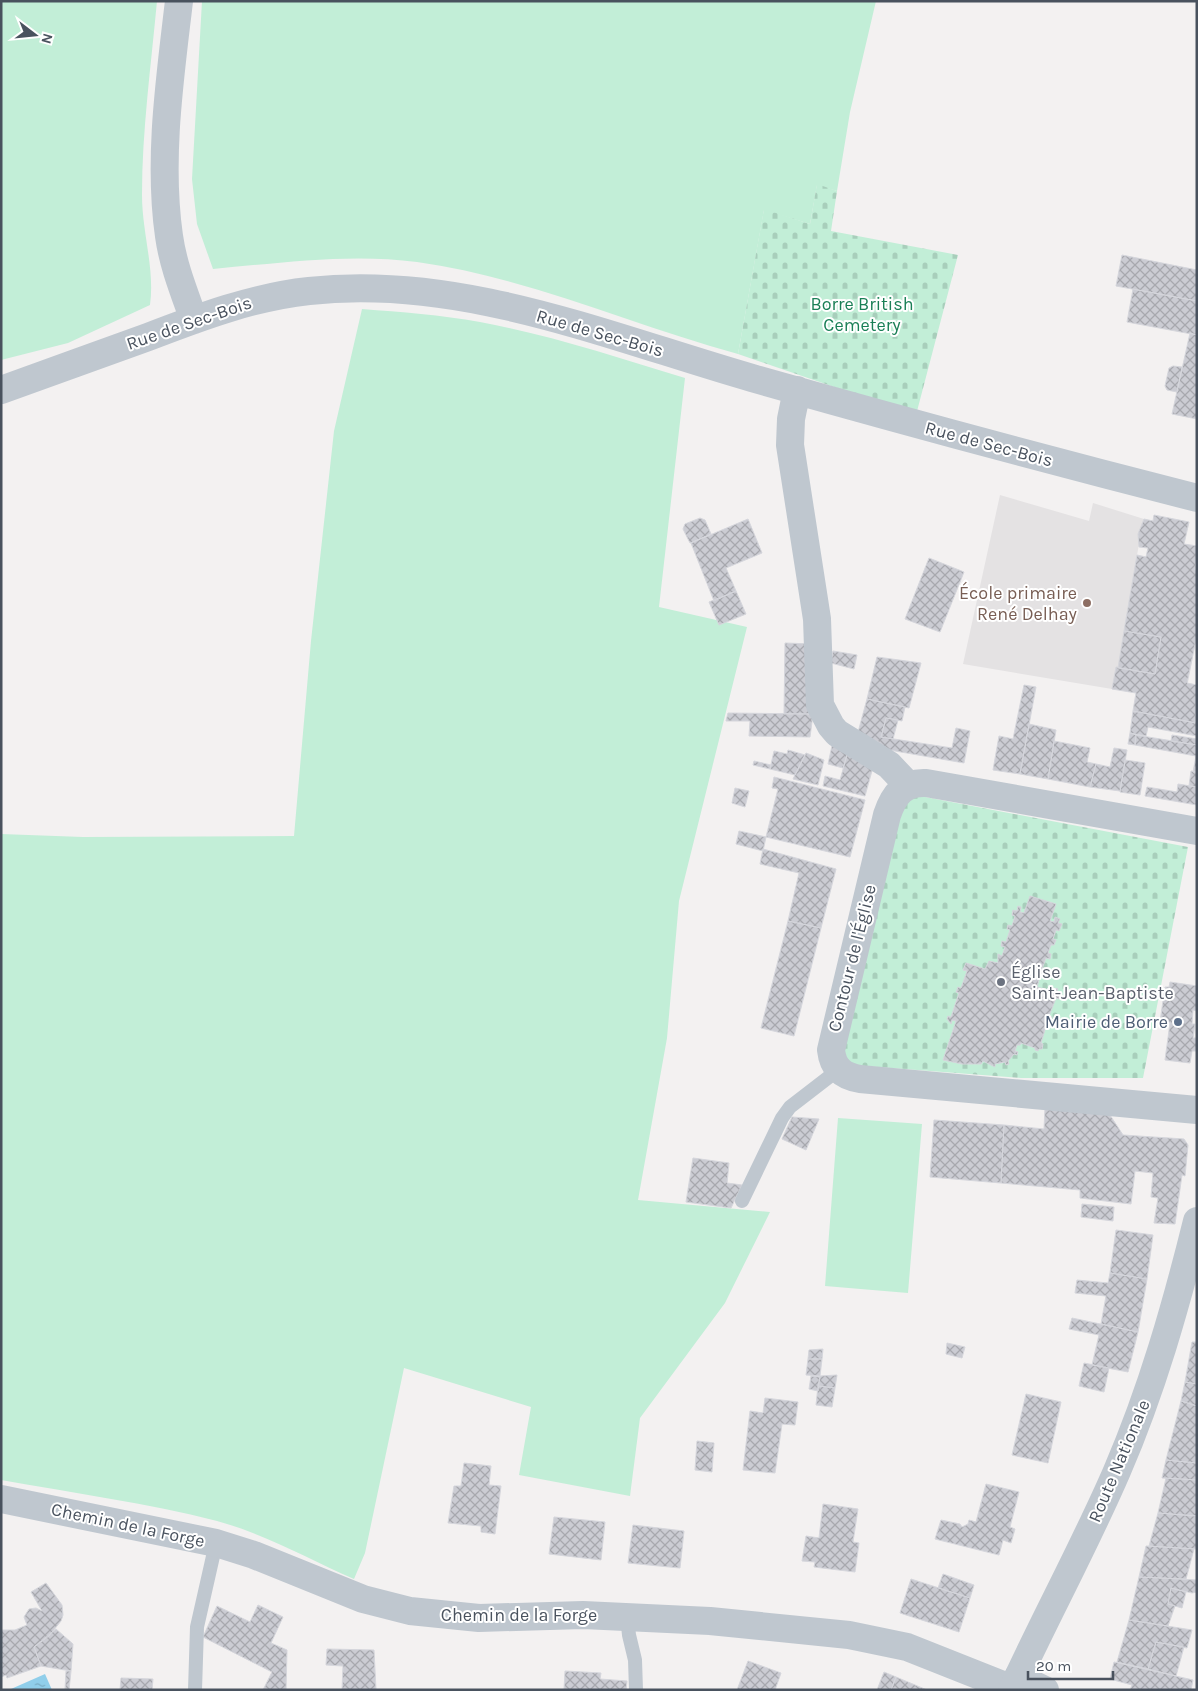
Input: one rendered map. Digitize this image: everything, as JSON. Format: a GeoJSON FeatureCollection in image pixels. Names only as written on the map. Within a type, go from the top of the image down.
{"type":"FeatureCollection","features":[{"type":"Feature","properties":{"kind":"street"},"geometry":{"type":"LineString","coordinates":[[179,1],[168,115],[166,191],[169,236],[173,256],[194,320]]}},
{"type":"Feature","properties":{"kind":"street","name":"Rue de Sec-Bois"},"geometry":{"type":"LineString","coordinates":[[1,390],[194,320],[256,300],[308,291],[388,289],[438,294],[540,315],[919,426],[1197,498]]}},
{"type":"Feature","properties":{"kind":"street"},"geometry":{"type":"LineString","coordinates":[[797,390],[791,419],[790,446],[817,619],[820,705],[837,733],[890,765],[908,785],[926,783],[1197,831]]}},
{"type":"Feature","properties":{"kind":"street","name":"Contour de l'Église"},"geometry":{"type":"LineString","coordinates":[[838,1070],[832,1057],[832,1043],[885,824],[895,796],[908,785]]}},
{"type":"Feature","properties":{"kind":"street"},"geometry":{"type":"LineString","coordinates":[[838,1070],[848,1076],[860,1079],[1197,1110]]}},
{"type":"Feature","properties":{"kind":"street","name":"Route Nationale"},"geometry":{"type":"LineString","coordinates":[[1014,1685],[1093,1524],[1139,1418],[1167,1330],[1197,1221]]}},
{"type":"Feature","properties":{"kind":"street","name":"Chemin de la Forge"},"geometry":{"type":"LineString","coordinates":[[1,1499],[216,1543],[254,1555],[363,1599],[410,1611],[478,1618],[583,1615],[627,1616],[762,1625],[870,1638],[927,1654],[1014,1685],[1045,1690]]}},
{"type":"Feature","properties":{"kind":"lane"},"geometry":{"type":"LineString","coordinates":[[742,1201],[782,1118],[790,1107],[838,1070]]}},
{"type":"Feature","properties":{"kind":"lane"},"geometry":{"type":"LineString","coordinates":[[195,1690],[197,1627],[216,1543]]}},
{"type":"Feature","properties":{"kind":"lane"},"geometry":{"type":"LineString","coordinates":[[627,1616],[635,1660],[636,1690]]}},
{"type":"Feature","properties":{"kind":"shaded area","name":"École primaire René Delhay"},"geometry":{"type":"Polygon","coordinates":[[[1000,495],[1089,521],[1093,503],[1144,519],[1136,560],[1197,570],[1197,635],[1188,683],[1197,685],[1195,723],[1136,693],[963,664],[1000,495]]]}},
{"type":"Feature","properties":{"kind":"green space"},"geometry":{"type":"Polygon","coordinates":[[[1,1],[157,1],[142,171],[144,223],[151,278],[150,305],[68,343],[1,360],[1,1]]]}},
{"type":"Feature","properties":{"kind":"green space"},"geometry":{"type":"Polygon","coordinates":[[[202,1],[876,1],[850,112],[837,191],[817,185],[810,224],[764,210],[738,354],[539,290],[458,269],[417,262],[366,258],[289,262],[213,269],[197,224],[192,179],[202,1]]]}},
{"type":"Feature","properties":{"kind":"green space","name":"Borre British Cemetery"},"geometry":{"type":"Polygon","coordinates":[[[817,184],[837,191],[831,231],[958,255],[916,415],[738,354],[764,209],[810,224],[817,184]]]}},
{"type":"Feature","properties":{"kind":"green space"},"geometry":{"type":"Polygon","coordinates":[[[362,309],[451,317],[506,327],[583,347],[685,378],[659,607],[747,627],[679,901],[667,1038],[638,1200],[770,1212],[725,1303],[640,1418],[630,1496],[519,1475],[531,1407],[404,1368],[365,1553],[354,1579],[235,1526],[137,1504],[1,1480],[1,834],[83,837],[294,836],[311,641],[334,431],[362,309]]]}},
{"type":"Feature","properties":{"kind":"green space"},"geometry":{"type":"Polygon","coordinates":[[[920,796],[1188,847],[1143,1078],[1021,1078],[852,1065],[847,1059],[844,1049],[900,807],[909,799],[920,796]]]}},
{"type":"Feature","properties":{"kind":"green space"},"geometry":{"type":"Polygon","coordinates":[[[838,1118],[922,1124],[908,1293],[825,1286],[838,1118]]]}},
{"type":"Feature","properties":{"kind":"water"},"geometry":{"type":"Polygon","coordinates":[[[45,1674],[52,1690],[11,1690],[11,1689],[45,1674]]]}},
{"type":"Feature","properties":{"kind":"building"},"geometry":{"type":"Polygon","coordinates":[[[1122,255],[1197,270],[1197,301],[1116,286],[1122,255]]]}},
{"type":"Feature","properties":{"kind":"building"},"geometry":{"type":"Polygon","coordinates":[[[1133,289],[1197,301],[1197,335],[1127,322],[1133,289]]]}},
{"type":"Feature","properties":{"kind":"building"},"geometry":{"type":"Polygon","coordinates":[[[1190,333],[1197,335],[1197,419],[1172,414],[1190,333]]]}},
{"type":"Feature","properties":{"kind":"building"},"geometry":{"type":"Polygon","coordinates":[[[1173,366],[1182,367],[1177,392],[1167,390],[1165,386],[1169,368],[1173,366]]]}},
{"type":"Feature","properties":{"kind":"building"},"geometry":{"type":"Polygon","coordinates":[[[1154,515],[1189,522],[1184,544],[1197,546],[1195,570],[1197,570],[1197,635],[1187,683],[1197,685],[1195,723],[1133,711],[1136,693],[1112,689],[1116,667],[1155,674],[1161,637],[1124,631],[1137,555],[1146,557],[1148,548],[1139,547],[1138,534],[1144,519],[1153,521],[1154,515]]]}},
{"type":"Feature","properties":{"kind":"building"},"geometry":{"type":"Polygon","coordinates":[[[700,518],[705,520],[711,534],[690,543],[683,529],[685,524],[700,518]]]}},
{"type":"Feature","properties":{"kind":"building"},"geometry":{"type":"Polygon","coordinates":[[[748,519],[762,553],[726,568],[736,591],[714,601],[691,543],[748,519]]]}},
{"type":"Feature","properties":{"kind":"building"},"geometry":{"type":"Polygon","coordinates":[[[929,558],[964,572],[940,632],[905,619],[929,558]]]}},
{"type":"Feature","properties":{"kind":"building"},"geometry":{"type":"Polygon","coordinates":[[[736,591],[746,614],[719,625],[709,602],[736,591]]]}},
{"type":"Feature","properties":{"kind":"building"},"geometry":{"type":"Polygon","coordinates":[[[1124,631],[1161,637],[1155,674],[1118,668],[1124,631]]]}},
{"type":"Feature","properties":{"kind":"building"},"geometry":{"type":"Polygon","coordinates":[[[785,643],[812,644],[813,714],[784,714],[785,643]]]}},
{"type":"Feature","properties":{"kind":"building"},"geometry":{"type":"Polygon","coordinates":[[[833,651],[857,655],[854,669],[831,663],[833,651]]]}},
{"type":"Feature","properties":{"kind":"building"},"geometry":{"type":"Polygon","coordinates":[[[877,657],[921,663],[909,708],[867,699],[877,657]]]}},
{"type":"Feature","properties":{"kind":"building"},"geometry":{"type":"Polygon","coordinates":[[[1024,685],[1036,687],[1020,774],[993,770],[999,736],[1013,739],[1024,685]]]}},
{"type":"Feature","properties":{"kind":"building"},"geometry":{"type":"Polygon","coordinates":[[[867,699],[905,707],[902,721],[886,718],[881,737],[952,748],[956,728],[970,731],[964,763],[878,748],[879,742],[857,736],[867,699]]]}},
{"type":"Feature","properties":{"kind":"building"},"geometry":{"type":"Polygon","coordinates":[[[1133,711],[1197,723],[1197,736],[1148,727],[1146,736],[1130,733],[1133,711]]]}},
{"type":"Feature","properties":{"kind":"building"},"geometry":{"type":"Polygon","coordinates":[[[728,713],[813,714],[810,737],[749,736],[750,721],[726,721],[728,713]]]}},
{"type":"Feature","properties":{"kind":"building"},"geometry":{"type":"Polygon","coordinates":[[[886,718],[898,720],[893,739],[881,737],[886,718]]]}},
{"type":"Feature","properties":{"kind":"building"},"geometry":{"type":"Polygon","coordinates":[[[1029,724],[1056,730],[1048,779],[1020,774],[1029,724]]]}},
{"type":"Feature","properties":{"kind":"building"},"geometry":{"type":"Polygon","coordinates":[[[1130,733],[1136,735],[1135,745],[1128,744],[1130,733]]]}},
{"type":"Feature","properties":{"kind":"building"},"geometry":{"type":"Polygon","coordinates":[[[1136,735],[1197,745],[1197,772],[1193,772],[1196,756],[1135,745],[1136,735]]]}},
{"type":"Feature","properties":{"kind":"building"},"geometry":{"type":"Polygon","coordinates":[[[1172,735],[1197,739],[1197,745],[1171,741],[1172,735]]]}},
{"type":"Feature","properties":{"kind":"building"},"geometry":{"type":"Polygon","coordinates":[[[833,741],[849,748],[843,768],[828,764],[833,741]]]}},
{"type":"Feature","properties":{"kind":"building"},"geometry":{"type":"Polygon","coordinates":[[[1054,741],[1090,748],[1087,762],[1096,764],[1090,787],[1048,779],[1054,741]]]}},
{"type":"Feature","properties":{"kind":"building"},"geometry":{"type":"Polygon","coordinates":[[[849,748],[875,760],[865,796],[823,786],[825,776],[840,780],[849,748]]]}},
{"type":"Feature","properties":{"kind":"building"},"geometry":{"type":"Polygon","coordinates":[[[1114,748],[1127,750],[1120,791],[1090,787],[1096,764],[1110,767],[1114,748]]]}},
{"type":"Feature","properties":{"kind":"building"},"geometry":{"type":"Polygon","coordinates":[[[788,750],[805,755],[795,775],[770,769],[774,751],[787,754],[788,750]]]}},
{"type":"Feature","properties":{"kind":"building"},"geometry":{"type":"Polygon","coordinates":[[[806,753],[824,760],[818,785],[793,779],[806,753]]]}},
{"type":"Feature","properties":{"kind":"building"},"geometry":{"type":"Polygon","coordinates":[[[1125,760],[1145,763],[1140,795],[1120,792],[1125,760]]]}},
{"type":"Feature","properties":{"kind":"building"},"geometry":{"type":"Polygon","coordinates":[[[754,761],[771,765],[770,769],[753,765],[754,761]]]}},
{"type":"Feature","properties":{"kind":"building"},"geometry":{"type":"Polygon","coordinates":[[[1191,771],[1197,772],[1197,787],[1189,786],[1191,771]]]}},
{"type":"Feature","properties":{"kind":"building"},"geometry":{"type":"Polygon","coordinates":[[[774,777],[865,800],[850,857],[766,837],[778,789],[772,788],[774,777]]]}},
{"type":"Feature","properties":{"kind":"building"},"geometry":{"type":"Polygon","coordinates":[[[1178,784],[1197,787],[1197,805],[1145,796],[1147,787],[1177,792],[1178,784]]]}},
{"type":"Feature","properties":{"kind":"building"},"geometry":{"type":"Polygon","coordinates":[[[735,788],[749,791],[745,807],[732,803],[735,788]]]}},
{"type":"Feature","properties":{"kind":"building"},"geometry":{"type":"Polygon","coordinates":[[[739,831],[766,837],[763,851],[736,844],[739,831]]]}},
{"type":"Feature","properties":{"kind":"building"},"geometry":{"type":"Polygon","coordinates":[[[763,849],[836,869],[821,928],[788,921],[799,873],[760,864],[763,849]]]}},
{"type":"Feature","properties":{"kind":"building","name":"Église Saint-Jean-Baptiste"},"geometry":{"type":"Polygon","coordinates":[[[1030,896],[1056,904],[1050,921],[1054,922],[1055,917],[1060,919],[1058,923],[1062,924],[1059,931],[1056,930],[1053,939],[1056,940],[1054,945],[1051,945],[1048,953],[1051,954],[1050,959],[1046,958],[1042,969],[1046,970],[1044,977],[1040,976],[1037,987],[1052,991],[1054,988],[1058,989],[1056,993],[1060,995],[1059,999],[1056,998],[1049,1016],[1052,1017],[1050,1024],[1047,1023],[1041,1043],[1043,1044],[1042,1049],[1038,1051],[1021,1043],[1017,1045],[1015,1051],[1018,1052],[1017,1055],[1014,1054],[1008,1061],[1009,1064],[1006,1065],[1005,1062],[995,1064],[995,1067],[983,1061],[981,1064],[962,1064],[943,1060],[956,1021],[952,1020],[951,1024],[947,1019],[948,1016],[951,1017],[959,993],[956,992],[958,987],[961,988],[967,971],[963,970],[966,963],[985,969],[989,961],[998,963],[998,954],[1002,956],[1005,947],[1001,946],[1002,941],[1006,942],[1010,930],[1007,929],[1008,925],[1012,926],[1015,916],[1012,915],[1013,910],[1017,911],[1018,906],[1021,907],[1020,912],[1024,913],[1030,896]]]}},
{"type":"Feature","properties":{"kind":"building"},"geometry":{"type":"Polygon","coordinates":[[[788,921],[821,928],[794,1036],[761,1028],[788,921]]]}},
{"type":"Feature","properties":{"kind":"building","name":"Mairie de Borre"},"geometry":{"type":"Polygon","coordinates":[[[1170,982],[1197,986],[1197,1011],[1193,1010],[1192,1024],[1195,1024],[1193,1038],[1197,1038],[1197,1051],[1192,1051],[1190,1063],[1165,1060],[1170,1023],[1160,1022],[1165,987],[1169,987],[1170,982]]]}},
{"type":"Feature","properties":{"kind":"building"},"geometry":{"type":"Polygon","coordinates":[[[1045,1108],[1108,1112],[1123,1135],[1184,1139],[1188,1145],[1185,1176],[1182,1175],[1175,1224],[1154,1223],[1158,1198],[1151,1197],[1153,1173],[1135,1171],[1131,1204],[1080,1198],[1080,1190],[1001,1183],[1004,1125],[1044,1129],[1045,1108]]]}},
{"type":"Feature","properties":{"kind":"building"},"geometry":{"type":"Polygon","coordinates":[[[792,1117],[819,1119],[806,1150],[782,1139],[792,1117]]]}},
{"type":"Feature","properties":{"kind":"building"},"geometry":{"type":"Polygon","coordinates":[[[934,1120],[1004,1125],[1001,1183],[930,1177],[934,1120]]]}},
{"type":"Feature","properties":{"kind":"building"},"geometry":{"type":"Polygon","coordinates":[[[693,1158],[729,1163],[727,1183],[742,1185],[731,1208],[686,1202],[693,1158]]]}},
{"type":"Feature","properties":{"kind":"building"},"geometry":{"type":"Polygon","coordinates":[[[1082,1204],[1114,1207],[1113,1221],[1081,1217],[1082,1204]]]}},
{"type":"Feature","properties":{"kind":"building"},"geometry":{"type":"Polygon","coordinates":[[[1116,1230],[1153,1235],[1147,1279],[1110,1273],[1116,1230]]]}},
{"type":"Feature","properties":{"kind":"building"},"geometry":{"type":"Polygon","coordinates":[[[1110,1273],[1147,1279],[1138,1332],[1101,1324],[1106,1296],[1075,1293],[1077,1280],[1108,1283],[1110,1273]]]}},
{"type":"Feature","properties":{"kind":"building"},"geometry":{"type":"Polygon","coordinates":[[[1072,1318],[1138,1332],[1128,1372],[1092,1365],[1099,1335],[1069,1329],[1072,1318]]]}},
{"type":"Feature","properties":{"kind":"building"},"geometry":{"type":"Polygon","coordinates":[[[1192,1342],[1197,1342],[1197,1384],[1185,1382],[1192,1342]]]}},
{"type":"Feature","properties":{"kind":"building"},"geometry":{"type":"Polygon","coordinates":[[[947,1343],[965,1347],[962,1358],[946,1354],[947,1343]]]}},
{"type":"Feature","properties":{"kind":"building"},"geometry":{"type":"Polygon","coordinates":[[[823,1349],[822,1359],[808,1359],[809,1350],[823,1349]]]}},
{"type":"Feature","properties":{"kind":"building"},"geometry":{"type":"Polygon","coordinates":[[[808,1359],[822,1359],[820,1376],[806,1375],[808,1359]]]}},
{"type":"Feature","properties":{"kind":"building"},"geometry":{"type":"Polygon","coordinates":[[[1084,1363],[1109,1368],[1104,1392],[1079,1386],[1084,1363]]]}},
{"type":"Feature","properties":{"kind":"building"},"geometry":{"type":"Polygon","coordinates":[[[837,1375],[835,1388],[818,1386],[820,1376],[837,1375]]]}},
{"type":"Feature","properties":{"kind":"building"},"geometry":{"type":"Polygon","coordinates":[[[811,1376],[820,1377],[818,1391],[809,1389],[811,1376]]]}},
{"type":"Feature","properties":{"kind":"building"},"geometry":{"type":"Polygon","coordinates":[[[1185,1382],[1197,1384],[1197,1406],[1181,1401],[1185,1382]]]}},
{"type":"Feature","properties":{"kind":"building"},"geometry":{"type":"Polygon","coordinates":[[[818,1386],[835,1388],[832,1407],[816,1405],[818,1386]]]}},
{"type":"Feature","properties":{"kind":"building"},"geometry":{"type":"Polygon","coordinates":[[[1026,1394],[1061,1402],[1048,1463],[1012,1455],[1026,1394]]]}},
{"type":"Feature","properties":{"kind":"building"},"geometry":{"type":"Polygon","coordinates":[[[765,1398],[798,1402],[795,1425],[782,1424],[775,1473],[743,1470],[750,1411],[763,1413],[765,1398]]]}},
{"type":"Feature","properties":{"kind":"building"},"geometry":{"type":"Polygon","coordinates":[[[1181,1401],[1197,1406],[1197,1463],[1166,1460],[1181,1401]]]}},
{"type":"Feature","properties":{"kind":"building"},"geometry":{"type":"Polygon","coordinates":[[[697,1441],[714,1443],[712,1472],[695,1470],[697,1441]]]}},
{"type":"Feature","properties":{"kind":"building"},"geometry":{"type":"Polygon","coordinates":[[[1166,1460],[1197,1463],[1197,1480],[1162,1478],[1166,1460]]]}},
{"type":"Feature","properties":{"kind":"building"},"geometry":{"type":"Polygon","coordinates":[[[464,1463],[491,1466],[489,1485],[501,1486],[495,1534],[481,1532],[481,1526],[448,1523],[454,1486],[461,1486],[464,1463]]]}},
{"type":"Feature","properties":{"kind":"building"},"geometry":{"type":"Polygon","coordinates":[[[1166,1478],[1197,1480],[1197,1516],[1158,1513],[1166,1478]]]}},
{"type":"Feature","properties":{"kind":"building"},"geometry":{"type":"Polygon","coordinates":[[[986,1484],[1019,1492],[1010,1527],[1015,1529],[1011,1543],[1003,1540],[999,1555],[935,1539],[941,1520],[960,1524],[962,1527],[968,1524],[969,1520],[976,1522],[986,1484]]]}},
{"type":"Feature","properties":{"kind":"building"},"geometry":{"type":"Polygon","coordinates":[[[823,1504],[858,1509],[853,1542],[859,1543],[855,1572],[814,1567],[815,1562],[802,1561],[806,1536],[819,1538],[823,1504]]]}},
{"type":"Feature","properties":{"kind":"building"},"geometry":{"type":"Polygon","coordinates":[[[1158,1513],[1197,1516],[1197,1549],[1149,1546],[1158,1513]]]}},
{"type":"Feature","properties":{"kind":"building"},"geometry":{"type":"Polygon","coordinates":[[[554,1517],[605,1522],[601,1560],[549,1554],[554,1517]]]}},
{"type":"Feature","properties":{"kind":"building"},"geometry":{"type":"Polygon","coordinates":[[[633,1525],[684,1531],[680,1568],[628,1563],[633,1525]]]}},
{"type":"Feature","properties":{"kind":"building"},"geometry":{"type":"Polygon","coordinates":[[[1146,1546],[1194,1549],[1186,1579],[1139,1577],[1146,1546]]]}},
{"type":"Feature","properties":{"kind":"building"},"geometry":{"type":"Polygon","coordinates":[[[943,1574],[974,1585],[970,1598],[938,1588],[943,1574]]]}},
{"type":"Feature","properties":{"kind":"building"},"geometry":{"type":"Polygon","coordinates":[[[1139,1577],[1197,1580],[1197,1592],[1192,1593],[1171,1588],[1168,1604],[1175,1606],[1168,1626],[1129,1620],[1139,1577]]]}},
{"type":"Feature","properties":{"kind":"building"},"geometry":{"type":"Polygon","coordinates":[[[911,1579],[970,1598],[959,1632],[900,1613],[911,1579]]]}},
{"type":"Feature","properties":{"kind":"building"},"geometry":{"type":"Polygon","coordinates":[[[46,1583],[62,1605],[63,1615],[61,1621],[49,1636],[34,1647],[41,1666],[7,1678],[6,1675],[1,1677],[1,1630],[15,1630],[27,1625],[24,1617],[29,1609],[36,1608],[42,1611],[31,1592],[46,1583]]]}},
{"type":"Feature","properties":{"kind":"building"},"geometry":{"type":"Polygon","coordinates":[[[1171,1588],[1186,1592],[1182,1608],[1168,1604],[1171,1588]]]}},
{"type":"Feature","properties":{"kind":"building"},"geometry":{"type":"Polygon","coordinates":[[[258,1605],[283,1617],[271,1643],[287,1650],[286,1690],[263,1690],[272,1672],[203,1637],[217,1606],[250,1622],[258,1605]]]}},
{"type":"Feature","properties":{"kind":"building"},"geometry":{"type":"Polygon","coordinates":[[[1129,1620],[1192,1630],[1187,1648],[1156,1642],[1148,1669],[1117,1662],[1129,1620]]]}},
{"type":"Feature","properties":{"kind":"building"},"geometry":{"type":"Polygon","coordinates":[[[56,1629],[73,1644],[71,1671],[41,1666],[34,1647],[56,1629]]]}},
{"type":"Feature","properties":{"kind":"building"},"geometry":{"type":"Polygon","coordinates":[[[1156,1642],[1184,1647],[1176,1676],[1148,1669],[1156,1642]]]}},
{"type":"Feature","properties":{"kind":"building"},"geometry":{"type":"Polygon","coordinates":[[[327,1649],[374,1650],[376,1690],[342,1690],[343,1666],[326,1665],[327,1649]]]}},
{"type":"Feature","properties":{"kind":"building"},"geometry":{"type":"Polygon","coordinates":[[[748,1661],[781,1673],[775,1690],[737,1690],[748,1661]]]}},
{"type":"Feature","properties":{"kind":"building"},"geometry":{"type":"Polygon","coordinates":[[[1114,1662],[1193,1680],[1191,1690],[1130,1690],[1132,1685],[1110,1679],[1114,1662]]]}},
{"type":"Feature","properties":{"kind":"building"},"geometry":{"type":"Polygon","coordinates":[[[66,1671],[71,1671],[69,1690],[65,1690],[66,1671]]]}},
{"type":"Feature","properties":{"kind":"building"},"geometry":{"type":"Polygon","coordinates":[[[565,1671],[601,1673],[600,1679],[627,1681],[626,1690],[564,1690],[565,1671]]]}},
{"type":"Feature","properties":{"kind":"building"},"geometry":{"type":"Polygon","coordinates":[[[884,1672],[896,1677],[891,1690],[877,1690],[884,1672]]]}},
{"type":"Feature","properties":{"kind":"building"},"geometry":{"type":"Polygon","coordinates":[[[896,1677],[927,1690],[891,1690],[896,1677]]]}},
{"type":"Feature","properties":{"kind":"building"},"geometry":{"type":"Polygon","coordinates":[[[121,1678],[153,1679],[152,1690],[120,1690],[121,1678]]]}},
{"type":"Feature","properties":{"kind":"place","name":"École primaire René Delhay"},"geometry":{"type":"Point","coordinates":[1087,603]}},
{"type":"Feature","properties":{"kind":"place","name":"Église Saint-Jean-Baptiste"},"geometry":{"type":"Point","coordinates":[1001,982]}},
{"type":"Feature","properties":{"kind":"place","name":"Mairie de Borre"},"geometry":{"type":"Point","coordinates":[1178,1022]}}]}
